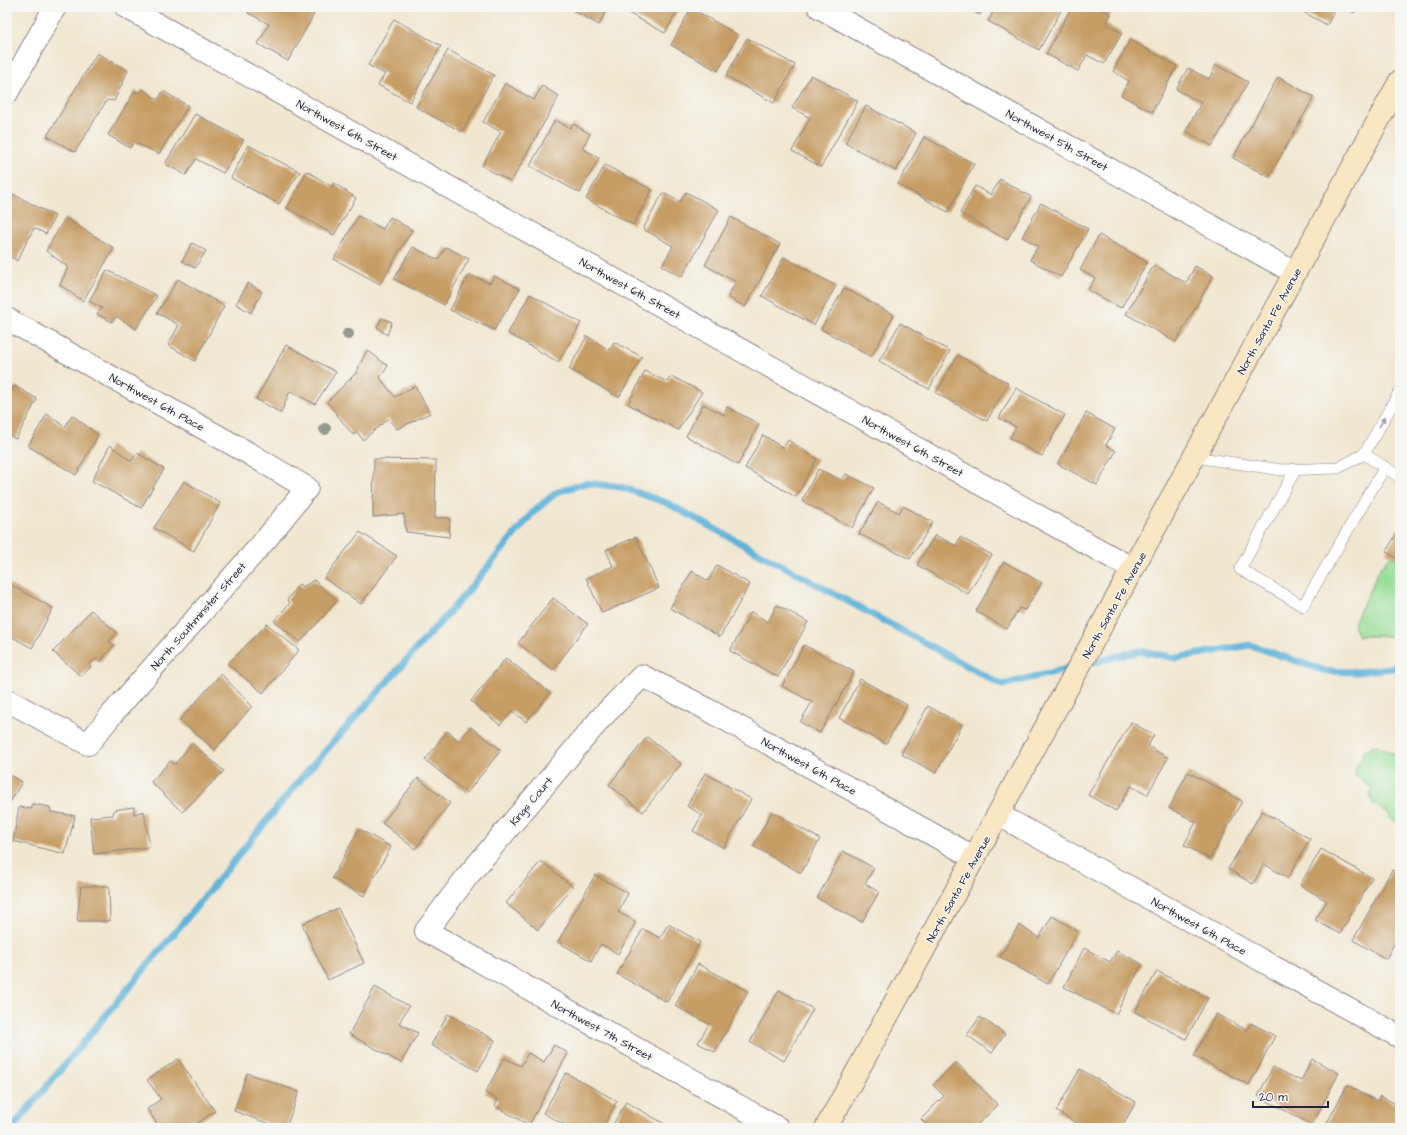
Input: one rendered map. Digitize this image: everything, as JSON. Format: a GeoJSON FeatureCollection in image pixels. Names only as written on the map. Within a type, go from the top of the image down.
{"type":"FeatureCollection","features":[{"type":"Feature","properties":{"kind":"main road","name":"North Santa Fe Avenue"},"geometry":{"type":"LineString","coordinates":[[826,1128],[1134,569],[1400,81]]}},
{"type":"Feature","properties":{"kind":"street"},"geometry":{"type":"LineString","coordinates":[[7,93],[55,7]]}},
{"type":"Feature","properties":{"kind":"street","name":"Northwest 6th Street"},"geometry":{"type":"LineString","coordinates":[[126,7],[1134,569]]}},
{"type":"Feature","properties":{"kind":"street","name":"Northwest 5th Street"},"geometry":{"type":"LineString","coordinates":[[819,7],[1295,273]]}},
{"type":"Feature","properties":{"kind":"street","name":"Northwest 6th Place"},"geometry":{"type":"LineString","coordinates":[[7,319],[250,454],[306,488]]}},
{"type":"Feature","properties":{"kind":"street","name":"North Southminster Street"},"geometry":{"type":"LineString","coordinates":[[7,700],[88,744],[113,713],[267,538],[306,488]]}},
{"type":"Feature","properties":{"kind":"street","name":"Northwest 6th Place"},"geometry":{"type":"LineString","coordinates":[[642,676],[694,702],[975,858]]}},
{"type":"Feature","properties":{"kind":"street","name":"Kings Court"},"geometry":{"type":"LineString","coordinates":[[426,931],[466,878],[601,718],[642,676]]}},
{"type":"Feature","properties":{"kind":"street","name":"Northwest 6th Place"},"geometry":{"type":"LineString","coordinates":[[999,815],[1400,1037]]}},
{"type":"Feature","properties":{"kind":"street","name":"Northwest 7th Street"},"geometry":{"type":"LineString","coordinates":[[426,931],[778,1128]]}},
{"type":"Feature","properties":{"kind":"lane"},"geometry":{"type":"LineString","coordinates":[[1194,457],[1282,470],[1338,468],[1364,454],[1400,391]]}},
{"type":"Feature","properties":{"kind":"lane"},"geometry":{"type":"LineString","coordinates":[[1364,454],[1400,477]]}},
{"type":"Feature","properties":{"kind":"lane"},"geometry":{"type":"LineString","coordinates":[[1296,470],[1240,569],[1303,606],[1385,467]]}},
{"type":"Feature","properties":{"kind":"green space"},"geometry":{"type":"Polygon","coordinates":[[[1392,556],[1400,560],[1400,634],[1395,636],[1358,636],[1354,628],[1355,621],[1382,564],[1384,565],[1388,558],[1392,556]]]}},
{"type":"Feature","properties":{"kind":"green space"},"geometry":{"type":"Polygon","coordinates":[[[1377,745],[1394,754],[1400,751],[1400,824],[1388,818],[1390,814],[1373,804],[1370,794],[1372,788],[1355,776],[1355,770],[1365,750],[1377,745]]]}},
{"type":"Feature","properties":{"kind":"building"},"geometry":{"type":"Polygon","coordinates":[[[251,7],[318,7],[288,61],[258,44],[269,24],[248,13],[251,7]]]}},
{"type":"Feature","properties":{"kind":"building"},"geometry":{"type":"Polygon","coordinates":[[[567,7],[608,7],[599,25],[567,7]]]}},
{"type":"Feature","properties":{"kind":"building"},"geometry":{"type":"Polygon","coordinates":[[[617,7],[680,7],[665,33],[617,7]]]}},
{"type":"Feature","properties":{"kind":"building"},"geometry":{"type":"Polygon","coordinates":[[[966,7],[984,7],[980,15],[966,7]]]}},
{"type":"Feature","properties":{"kind":"building"},"geometry":{"type":"Polygon","coordinates":[[[996,7],[1063,7],[1039,50],[988,21],[996,7]]]}},
{"type":"Feature","properties":{"kind":"building"},"geometry":{"type":"Polygon","coordinates":[[[1072,7],[1097,7],[1111,14],[1106,24],[1122,33],[1104,64],[1087,55],[1078,71],[1046,54],[1072,7]]]}},
{"type":"Feature","properties":{"kind":"building"},"geometry":{"type":"Polygon","coordinates":[[[1299,7],[1336,7],[1327,25],[1298,9],[1299,7]]]}},
{"type":"Feature","properties":{"kind":"building"},"geometry":{"type":"Polygon","coordinates":[[[1343,7],[1358,7],[1354,13],[1343,7]]]}},
{"type":"Feature","properties":{"kind":"building"},"geometry":{"type":"Polygon","coordinates":[[[691,8],[738,35],[718,71],[671,45],[691,8]]]}},
{"type":"Feature","properties":{"kind":"building"},"geometry":{"type":"Polygon","coordinates":[[[394,19],[441,46],[410,102],[378,85],[385,74],[368,65],[394,19]]]}},
{"type":"Feature","properties":{"kind":"building"},"geometry":{"type":"Polygon","coordinates":[[[747,38],[795,65],[774,103],[726,76],[747,38]]]}},
{"type":"Feature","properties":{"kind":"building"},"geometry":{"type":"Polygon","coordinates":[[[1130,40],[1177,66],[1152,112],[1121,95],[1129,81],[1113,71],[1130,40]]]}},
{"type":"Feature","properties":{"kind":"building"},"geometry":{"type":"Polygon","coordinates":[[[448,50],[494,75],[462,132],[416,107],[448,50]]]}},
{"type":"Feature","properties":{"kind":"building"},"geometry":{"type":"Polygon","coordinates":[[[97,53],[128,71],[114,101],[107,100],[75,152],[47,136],[97,53]]]}},
{"type":"Feature","properties":{"kind":"building"},"geometry":{"type":"Polygon","coordinates":[[[1216,65],[1248,82],[1212,146],[1186,131],[1201,103],[1176,89],[1188,68],[1209,79],[1216,65]]]}},
{"type":"Feature","properties":{"kind":"building"},"geometry":{"type":"Polygon","coordinates":[[[811,75],[858,101],[821,167],[792,151],[810,118],[792,108],[811,75]]]}},
{"type":"Feature","properties":{"kind":"building"},"geometry":{"type":"Polygon","coordinates":[[[1278,77],[1314,97],[1269,177],[1233,158],[1278,77]]]}},
{"type":"Feature","properties":{"kind":"building"},"geometry":{"type":"Polygon","coordinates":[[[505,83],[534,100],[542,86],[559,96],[511,182],[482,166],[501,132],[483,122],[505,83]]]}},
{"type":"Feature","properties":{"kind":"building"},"geometry":{"type":"Polygon","coordinates":[[[143,89],[158,100],[163,91],[188,106],[159,154],[134,142],[130,148],[108,135],[135,91],[140,93],[143,89]]]}},
{"type":"Feature","properties":{"kind":"building"},"geometry":{"type":"Polygon","coordinates":[[[866,106],[916,133],[896,171],[845,143],[866,106]]]}},
{"type":"Feature","properties":{"kind":"building"},"geometry":{"type":"Polygon","coordinates":[[[195,114],[244,140],[223,173],[196,159],[186,175],[165,164],[195,114]]]}},
{"type":"Feature","properties":{"kind":"building"},"geometry":{"type":"Polygon","coordinates":[[[555,120],[570,128],[573,124],[590,134],[582,148],[599,158],[580,193],[530,166],[555,120]]]}},
{"type":"Feature","properties":{"kind":"building"},"geometry":{"type":"Polygon","coordinates":[[[924,137],[974,164],[948,212],[898,184],[924,137]]]}},
{"type":"Feature","properties":{"kind":"building"},"geometry":{"type":"Polygon","coordinates":[[[248,145],[300,172],[279,204],[231,178],[248,145]]]}},
{"type":"Feature","properties":{"kind":"building"},"geometry":{"type":"Polygon","coordinates":[[[605,165],[652,190],[633,225],[586,199],[605,165]]]}},
{"type":"Feature","properties":{"kind":"building"},"geometry":{"type":"Polygon","coordinates":[[[307,171],[332,187],[334,183],[356,198],[334,235],[287,208],[307,171]]]}},
{"type":"Feature","properties":{"kind":"building"},"geometry":{"type":"Polygon","coordinates":[[[1000,179],[1031,197],[1007,240],[960,213],[975,186],[991,195],[1000,179]]]}},
{"type":"Feature","properties":{"kind":"building"},"geometry":{"type":"Polygon","coordinates":[[[7,191],[55,216],[46,234],[34,228],[17,261],[11,257],[7,263],[7,191]]]}},
{"type":"Feature","properties":{"kind":"building"},"geometry":{"type":"Polygon","coordinates":[[[686,192],[719,210],[682,277],[662,266],[673,246],[643,229],[663,193],[680,202],[686,192]]]}},
{"type":"Feature","properties":{"kind":"building"},"geometry":{"type":"Polygon","coordinates":[[[1041,203],[1088,229],[1061,277],[1030,260],[1038,246],[1022,237],[1041,203]]]}},
{"type":"Feature","properties":{"kind":"building"},"geometry":{"type":"Polygon","coordinates":[[[358,216],[383,229],[390,217],[412,230],[380,284],[334,259],[358,216]]]}},
{"type":"Feature","properties":{"kind":"building"},"geometry":{"type":"Polygon","coordinates":[[[731,217],[780,244],[745,307],[728,297],[736,282],[705,265],[731,217]]]}},
{"type":"Feature","properties":{"kind":"building"},"geometry":{"type":"Polygon","coordinates":[[[65,218],[114,248],[83,301],[60,285],[68,267],[46,251],[65,218]]]}},
{"type":"Feature","properties":{"kind":"building"},"geometry":{"type":"Polygon","coordinates":[[[1099,235],[1147,262],[1121,308],[1088,290],[1095,278],[1080,270],[1099,235]]]}},
{"type":"Feature","properties":{"kind":"building"},"geometry":{"type":"Polygon","coordinates":[[[192,243],[206,251],[195,268],[182,261],[192,243]]]}},
{"type":"Feature","properties":{"kind":"building"},"geometry":{"type":"Polygon","coordinates":[[[413,247],[438,260],[446,247],[469,259],[444,305],[394,279],[413,247]]]}},
{"type":"Feature","properties":{"kind":"building"},"geometry":{"type":"Polygon","coordinates":[[[784,257],[836,286],[814,325],[762,296],[784,257]]]}},
{"type":"Feature","properties":{"kind":"building"},"geometry":{"type":"Polygon","coordinates":[[[1154,265],[1186,283],[1195,266],[1213,276],[1176,342],[1126,314],[1154,265]]]}},
{"type":"Feature","properties":{"kind":"building"},"geometry":{"type":"Polygon","coordinates":[[[107,270],[157,296],[136,329],[116,316],[112,322],[97,314],[102,308],[89,301],[107,270]]]}},
{"type":"Feature","properties":{"kind":"building"},"geometry":{"type":"Polygon","coordinates":[[[469,275],[490,283],[494,276],[520,289],[494,330],[450,310],[469,275]]]}},
{"type":"Feature","properties":{"kind":"building"},"geometry":{"type":"Polygon","coordinates":[[[178,279],[224,306],[195,361],[168,345],[179,325],[157,313],[178,279]]]}},
{"type":"Feature","properties":{"kind":"building"},"geometry":{"type":"Polygon","coordinates":[[[248,283],[262,292],[251,313],[236,304],[248,283]]]}},
{"type":"Feature","properties":{"kind":"building"},"geometry":{"type":"Polygon","coordinates":[[[844,288],[894,315],[871,357],[821,329],[844,288]]]}},
{"type":"Feature","properties":{"kind":"building"},"geometry":{"type":"Polygon","coordinates":[[[530,294],[581,323],[558,362],[508,333],[530,294]]]}},
{"type":"Feature","properties":{"kind":"building"},"geometry":{"type":"Polygon","coordinates":[[[382,318],[392,322],[387,335],[377,327],[382,318]]]}},
{"type":"Feature","properties":{"kind":"building"},"geometry":{"type":"Polygon","coordinates":[[[900,323],[950,351],[929,389],[879,361],[900,323]]]}},
{"type":"Feature","properties":{"kind":"building"},"geometry":{"type":"Polygon","coordinates":[[[587,336],[609,350],[614,342],[642,357],[619,397],[569,369],[587,336]]]}},
{"type":"Feature","properties":{"kind":"building"},"geometry":{"type":"Polygon","coordinates":[[[286,345],[336,372],[315,404],[290,391],[281,413],[256,399],[286,345]]]}},
{"type":"Feature","properties":{"kind":"building"},"geometry":{"type":"Polygon","coordinates":[[[367,350],[388,366],[380,378],[395,397],[415,386],[430,413],[397,429],[388,419],[363,440],[357,432],[353,435],[327,402],[356,373],[367,350]]]}},
{"type":"Feature","properties":{"kind":"building"},"geometry":{"type":"Polygon","coordinates":[[[958,355],[1008,383],[987,421],[936,393],[958,355]]]}},
{"type":"Feature","properties":{"kind":"building"},"geometry":{"type":"Polygon","coordinates":[[[645,371],[667,382],[671,376],[702,392],[678,430],[628,404],[645,371]]]}},
{"type":"Feature","properties":{"kind":"building"},"geometry":{"type":"Polygon","coordinates":[[[15,386],[37,399],[16,439],[7,434],[7,396],[15,386]]]}},
{"type":"Feature","properties":{"kind":"building"},"geometry":{"type":"Polygon","coordinates":[[[1016,388],[1065,415],[1042,456],[1010,438],[1016,427],[999,418],[1016,388]]]}},
{"type":"Feature","properties":{"kind":"building"},"geometry":{"type":"Polygon","coordinates":[[[703,404],[724,415],[727,407],[759,424],[738,465],[686,436],[703,404]]]}},
{"type":"Feature","properties":{"kind":"building"},"geometry":{"type":"Polygon","coordinates":[[[1086,413],[1115,429],[1106,445],[1116,451],[1097,485],[1058,464],[1086,413]]]}},
{"type":"Feature","properties":{"kind":"building"},"geometry":{"type":"Polygon","coordinates":[[[47,414],[65,427],[72,415],[98,435],[76,475],[28,446],[47,414]]]}},
{"type":"Feature","properties":{"kind":"building"},"geometry":{"type":"Polygon","coordinates":[[[763,435],[783,448],[788,440],[817,459],[796,497],[745,468],[763,435]]]}},
{"type":"Feature","properties":{"kind":"building"},"geometry":{"type":"Polygon","coordinates":[[[110,445],[131,461],[137,453],[164,469],[141,508],[92,481],[110,445]]]}},
{"type":"Feature","properties":{"kind":"building"},"geometry":{"type":"Polygon","coordinates":[[[374,459],[436,460],[435,518],[450,518],[449,537],[406,532],[404,514],[373,517],[374,459]]]}},
{"type":"Feature","properties":{"kind":"building"},"geometry":{"type":"Polygon","coordinates":[[[818,469],[841,480],[846,474],[874,488],[852,528],[802,501],[818,469]]]}},
{"type":"Feature","properties":{"kind":"building"},"geometry":{"type":"Polygon","coordinates":[[[184,481],[220,503],[194,551],[154,528],[184,481]]]}},
{"type":"Feature","properties":{"kind":"building"},"geometry":{"type":"Polygon","coordinates":[[[878,502],[899,513],[903,506],[933,522],[910,559],[859,534],[878,502]]]}},
{"type":"Feature","properties":{"kind":"building"},"geometry":{"type":"Polygon","coordinates":[[[1400,527],[1400,560],[1386,552],[1400,527]]]}},
{"type":"Feature","properties":{"kind":"building"},"geometry":{"type":"Polygon","coordinates":[[[360,532],[397,556],[361,604],[324,578],[360,532]]]}},
{"type":"Feature","properties":{"kind":"building"},"geometry":{"type":"Polygon","coordinates":[[[935,535],[956,546],[960,537],[992,555],[968,594],[917,565],[935,535]]]}},
{"type":"Feature","properties":{"kind":"building"},"geometry":{"type":"Polygon","coordinates":[[[636,537],[659,588],[602,613],[586,578],[613,566],[606,550],[636,537]]]}},
{"type":"Feature","properties":{"kind":"building"},"geometry":{"type":"Polygon","coordinates":[[[1004,562],[1042,583],[1025,610],[1019,608],[1007,629],[976,611],[1004,562]]]}},
{"type":"Feature","properties":{"kind":"building"},"geometry":{"type":"Polygon","coordinates":[[[717,565],[750,584],[720,637],[670,608],[692,571],[708,581],[717,565]]]}},
{"type":"Feature","properties":{"kind":"building"},"geometry":{"type":"Polygon","coordinates":[[[314,580],[337,601],[300,642],[274,621],[290,603],[287,600],[299,584],[303,587],[314,580]]]}},
{"type":"Feature","properties":{"kind":"building"},"geometry":{"type":"Polygon","coordinates":[[[7,583],[53,608],[32,648],[7,634],[7,583]]]}},
{"type":"Feature","properties":{"kind":"building"},"geometry":{"type":"Polygon","coordinates":[[[553,598],[588,624],[553,670],[518,643],[553,598]]]}},
{"type":"Feature","properties":{"kind":"building"},"geometry":{"type":"Polygon","coordinates":[[[777,605],[808,622],[778,677],[730,651],[751,612],[768,622],[777,605]]]}},
{"type":"Feature","properties":{"kind":"building"},"geometry":{"type":"Polygon","coordinates":[[[91,610],[117,633],[109,641],[114,645],[100,662],[96,659],[89,664],[91,667],[81,676],[53,652],[91,610]]]}},
{"type":"Feature","properties":{"kind":"building"},"geometry":{"type":"Polygon","coordinates":[[[267,624],[299,650],[263,693],[228,664],[267,624]]]}},
{"type":"Feature","properties":{"kind":"building"},"geometry":{"type":"Polygon","coordinates":[[[804,645],[854,672],[820,733],[800,722],[812,702],[782,686],[804,645]]]}},
{"type":"Feature","properties":{"kind":"building"},"geometry":{"type":"Polygon","coordinates":[[[506,658],[550,693],[526,722],[512,711],[500,725],[471,701],[506,658]]]}},
{"type":"Feature","properties":{"kind":"building"},"geometry":{"type":"Polygon","coordinates":[[[221,674],[252,706],[215,750],[180,720],[221,674]]]}},
{"type":"Feature","properties":{"kind":"building"},"geometry":{"type":"Polygon","coordinates":[[[860,679],[907,705],[886,744],[839,718],[860,679]]]}},
{"type":"Feature","properties":{"kind":"building"},"geometry":{"type":"Polygon","coordinates":[[[928,706],[962,725],[936,773],[901,754],[928,706]]]}},
{"type":"Feature","properties":{"kind":"building"},"geometry":{"type":"Polygon","coordinates":[[[1131,722],[1154,735],[1148,746],[1168,758],[1147,795],[1131,786],[1116,811],[1088,795],[1131,722]]]}},
{"type":"Feature","properties":{"kind":"building"},"geometry":{"type":"Polygon","coordinates":[[[471,727],[501,750],[467,793],[425,760],[447,731],[459,741],[471,727]]]}},
{"type":"Feature","properties":{"kind":"building"},"geometry":{"type":"Polygon","coordinates":[[[647,737],[681,764],[643,812],[609,785],[647,737]]]}},
{"type":"Feature","properties":{"kind":"building"},"geometry":{"type":"Polygon","coordinates":[[[192,743],[224,771],[182,812],[151,782],[170,761],[175,764],[192,743]]]}},
{"type":"Feature","properties":{"kind":"building"},"geometry":{"type":"Polygon","coordinates":[[[1188,772],[1242,801],[1210,859],[1184,845],[1196,822],[1169,808],[1188,772]]]}},
{"type":"Feature","properties":{"kind":"building"},"geometry":{"type":"Polygon","coordinates":[[[705,773],[751,799],[724,848],[693,831],[702,815],[687,806],[705,773]]]}},
{"type":"Feature","properties":{"kind":"building"},"geometry":{"type":"Polygon","coordinates":[[[7,774],[22,782],[7,807],[7,774]]]}},
{"type":"Feature","properties":{"kind":"building"},"geometry":{"type":"Polygon","coordinates":[[[418,778],[450,803],[415,849],[382,823],[418,778]]]}},
{"type":"Feature","properties":{"kind":"building"},"geometry":{"type":"Polygon","coordinates":[[[32,804],[50,807],[51,812],[75,816],[65,854],[13,841],[19,807],[32,809],[32,804]]]}},
{"type":"Feature","properties":{"kind":"building"},"geometry":{"type":"Polygon","coordinates":[[[134,807],[134,814],[144,811],[150,847],[94,854],[90,817],[113,815],[114,810],[134,807]]]}},
{"type":"Feature","properties":{"kind":"building"},"geometry":{"type":"Polygon","coordinates":[[[1262,811],[1310,839],[1288,878],[1264,864],[1253,884],[1228,869],[1262,811]]]}},
{"type":"Feature","properties":{"kind":"building"},"geometry":{"type":"Polygon","coordinates":[[[772,812],[820,839],[801,873],[753,846],[772,812]]]}},
{"type":"Feature","properties":{"kind":"building"},"geometry":{"type":"Polygon","coordinates":[[[359,829],[391,847],[364,896],[332,878],[359,829]]]}},
{"type":"Feature","properties":{"kind":"building"},"geometry":{"type":"Polygon","coordinates":[[[1321,849],[1372,878],[1340,934],[1315,920],[1327,901],[1300,885],[1321,849]]]}},
{"type":"Feature","properties":{"kind":"building"},"geometry":{"type":"Polygon","coordinates":[[[843,851],[874,868],[865,884],[879,892],[862,922],[817,898],[843,851]]]}},
{"type":"Feature","properties":{"kind":"building"},"geometry":{"type":"Polygon","coordinates":[[[541,861],[573,887],[538,930],[506,903],[541,861]]]}},
{"type":"Feature","properties":{"kind":"building"},"geometry":{"type":"Polygon","coordinates":[[[1392,870],[1400,874],[1400,943],[1396,940],[1386,959],[1353,940],[1392,870]]]}},
{"type":"Feature","properties":{"kind":"building"},"geometry":{"type":"Polygon","coordinates":[[[595,875],[628,893],[618,912],[636,922],[618,954],[601,944],[591,961],[558,942],[595,875]]]}},
{"type":"Feature","properties":{"kind":"building"},"geometry":{"type":"Polygon","coordinates":[[[81,886],[109,886],[110,921],[77,921],[81,886]]]}},
{"type":"Feature","properties":{"kind":"building"},"geometry":{"type":"Polygon","coordinates":[[[338,908],[364,963],[328,980],[302,924],[338,908]]]}},
{"type":"Feature","properties":{"kind":"building"},"geometry":{"type":"Polygon","coordinates":[[[1052,916],[1078,931],[1048,984],[1000,957],[1019,925],[1039,938],[1052,916]]]}},
{"type":"Feature","properties":{"kind":"building"},"geometry":{"type":"Polygon","coordinates":[[[668,924],[700,942],[667,1002],[617,974],[643,929],[660,938],[668,924]]]}},
{"type":"Feature","properties":{"kind":"building"},"geometry":{"type":"Polygon","coordinates":[[[1084,948],[1110,962],[1117,951],[1142,964],[1116,1014],[1064,987],[1084,948]]]}},
{"type":"Feature","properties":{"kind":"building"},"geometry":{"type":"Polygon","coordinates":[[[698,964],[748,991],[715,1052],[698,1043],[709,1024],[675,1006],[698,964]]]}},
{"type":"Feature","properties":{"kind":"building"},"geometry":{"type":"Polygon","coordinates":[[[1157,971],[1208,998],[1186,1039],[1135,1012],[1157,971]]]}},
{"type":"Feature","properties":{"kind":"building"},"geometry":{"type":"Polygon","coordinates":[[[375,987],[409,1006],[399,1023],[418,1033],[401,1063],[349,1034],[375,987]]]}},
{"type":"Feature","properties":{"kind":"building"},"geometry":{"type":"Polygon","coordinates":[[[779,990],[813,1009],[784,1061],[750,1042],[779,990]]]}},
{"type":"Feature","properties":{"kind":"building"},"geometry":{"type":"Polygon","coordinates":[[[448,1014],[495,1040],[478,1071],[431,1045],[448,1014]]]}},
{"type":"Feature","properties":{"kind":"building"},"geometry":{"type":"Polygon","coordinates":[[[1216,1014],[1247,1030],[1251,1023],[1275,1036],[1249,1085],[1194,1056],[1216,1014]]]}},
{"type":"Feature","properties":{"kind":"building"},"geometry":{"type":"Polygon","coordinates":[[[980,1017],[1005,1034],[992,1053],[967,1035],[980,1017]]]}},
{"type":"Feature","properties":{"kind":"building"},"geometry":{"type":"Polygon","coordinates":[[[554,1045],[568,1053],[529,1125],[495,1106],[498,1100],[485,1093],[504,1058],[521,1066],[528,1053],[544,1062],[554,1045]]]}},
{"type":"Feature","properties":{"kind":"building"},"geometry":{"type":"Polygon","coordinates":[[[178,1059],[215,1111],[191,1128],[160,1128],[147,1109],[161,1099],[147,1080],[178,1059]]]}},
{"type":"Feature","properties":{"kind":"building"},"geometry":{"type":"Polygon","coordinates":[[[1312,1059],[1339,1073],[1312,1125],[1258,1096],[1273,1067],[1301,1081],[1312,1059]]]}},
{"type":"Feature","properties":{"kind":"building"},"geometry":{"type":"Polygon","coordinates":[[[956,1062],[998,1105],[974,1128],[930,1128],[921,1119],[944,1096],[933,1085],[956,1062]]]}},
{"type":"Feature","properties":{"kind":"building"},"geometry":{"type":"Polygon","coordinates":[[[1080,1069],[1136,1102],[1121,1128],[1085,1128],[1056,1111],[1080,1069]]]}},
{"type":"Feature","properties":{"kind":"building"},"geometry":{"type":"Polygon","coordinates":[[[247,1073],[299,1092],[286,1128],[281,1128],[234,1111],[247,1073]]]}},
{"type":"Feature","properties":{"kind":"building"},"geometry":{"type":"Polygon","coordinates":[[[566,1073],[617,1101],[602,1128],[570,1128],[543,1113],[566,1073]]]}},
{"type":"Feature","properties":{"kind":"building"},"geometry":{"type":"Polygon","coordinates":[[[1347,1085],[1377,1101],[1380,1096],[1400,1106],[1400,1115],[1393,1128],[1325,1127],[1347,1085]]]}},
{"type":"Feature","properties":{"kind":"building"},"geometry":{"type":"Polygon","coordinates":[[[626,1102],[672,1128],[611,1128],[626,1102]]]}},
{"type":"Feature","properties":{"kind":"waterway"},"geometry":{"type":"LineString","coordinates":[[12,1128],[304,775],[468,591],[534,511],[557,492],[586,483],[621,487],[667,503],[1002,685],[1074,667]]}},
{"type":"Feature","properties":{"kind":"waterway"},"geometry":{"type":"LineString","coordinates":[[1086,664],[1140,651],[1176,658],[1250,645],[1325,671],[1357,672],[1400,667]]}}]}
